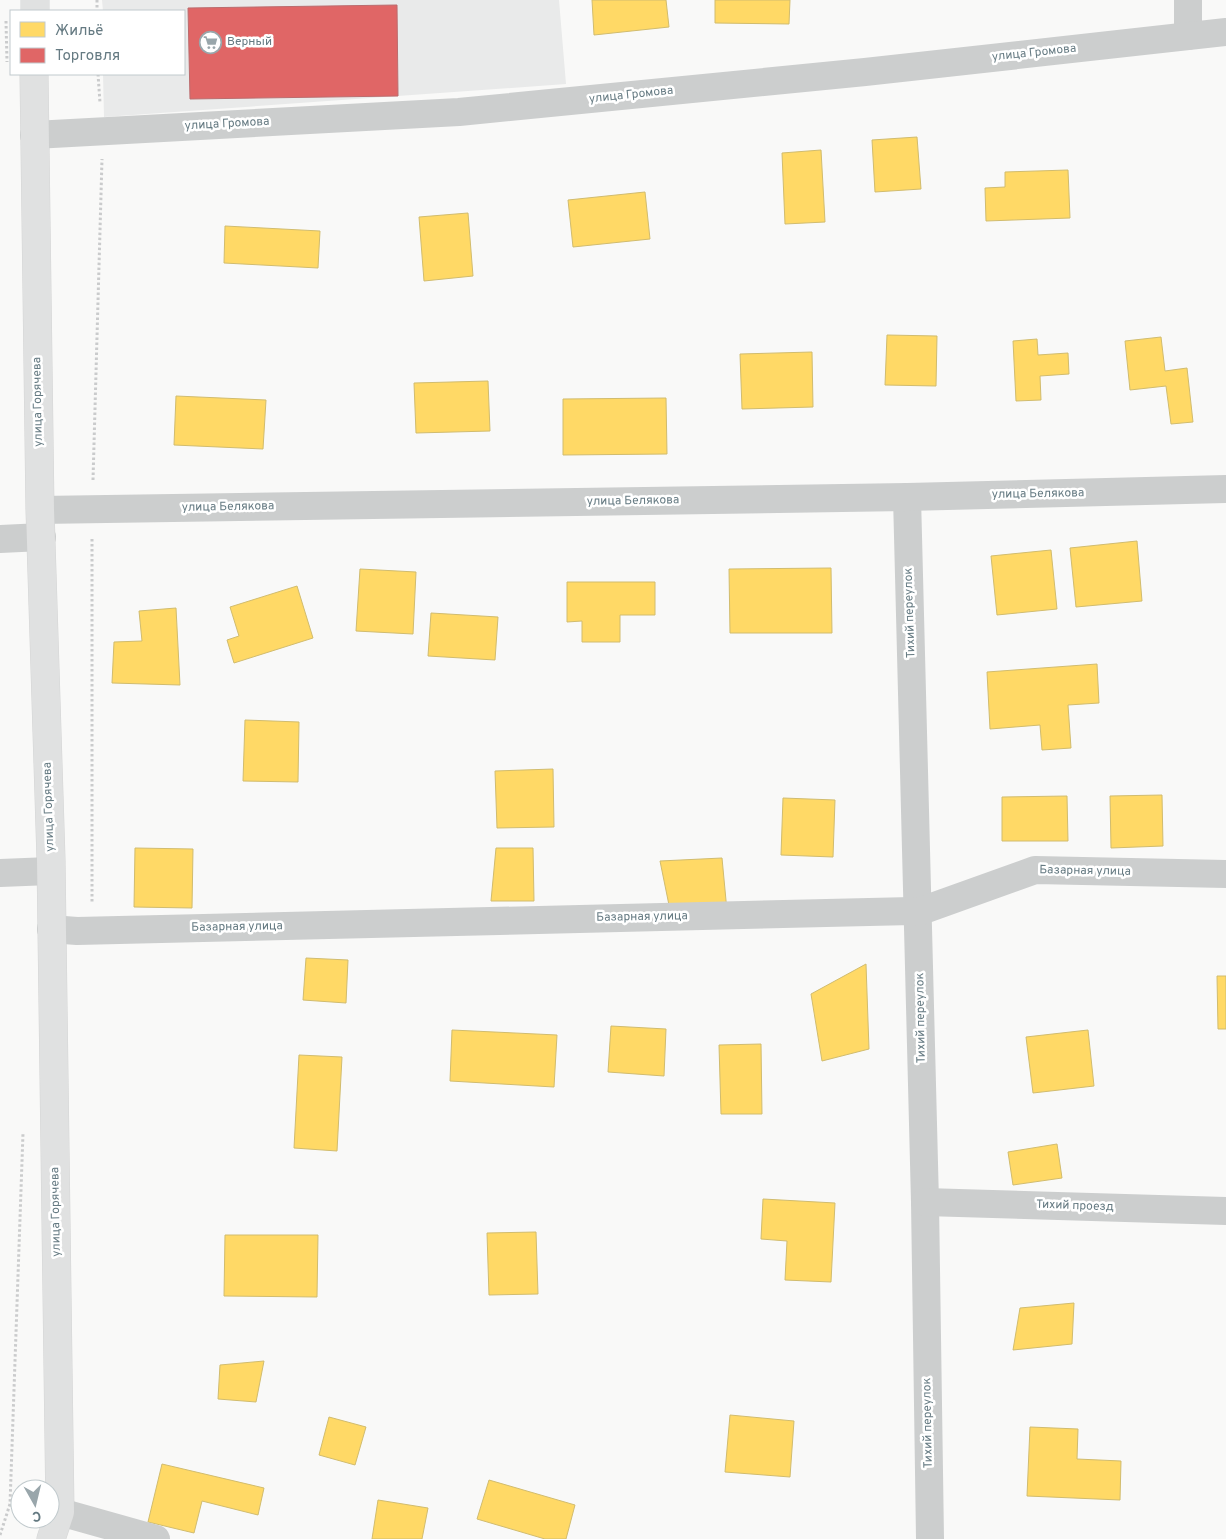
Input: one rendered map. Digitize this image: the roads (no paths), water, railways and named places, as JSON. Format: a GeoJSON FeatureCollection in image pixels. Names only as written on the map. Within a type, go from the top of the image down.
{"type":"FeatureCollection","features":[{"type":"Feature","properties":{"kind":"main road","name":"улица Горячева"},"geometry":{"type":"LineString","coordinates":[[34,75],[40,510],[50,871],[59,1479]]}},
{"type":"Feature","properties":{"kind":"street"},"geometry":{"type":"LineString","coordinates":[[1188,0],[1188,36]]}},
{"type":"Feature","properties":{"kind":"street","name":"улица Громова"},"geometry":{"type":"LineString","coordinates":[[34,135],[459,112],[865,72],[1226,32]]}},
{"type":"Feature","properties":{"kind":"street","name":"улица Белякова"},"geometry":{"type":"LineString","coordinates":[[40,510],[907,497],[1226,489]]}},
{"type":"Feature","properties":{"kind":"street","name":"Тихий переулок"},"geometry":{"type":"LineString","coordinates":[[907,497],[925,1202],[930,1539]]}},
{"type":"Feature","properties":{"kind":"street"},"geometry":{"type":"LineString","coordinates":[[0,539],[42,537]]}},
{"type":"Feature","properties":{"kind":"street","name":"Базарная улица"},"geometry":{"type":"LineString","coordinates":[[51,929],[92,931],[918,912],[1036,870],[1226,874]]}},
{"type":"Feature","properties":{"kind":"street"},"geometry":{"type":"LineString","coordinates":[[0,872],[50,871]]}},
{"type":"Feature","properties":{"kind":"street","name":"Тихий проезд"},"geometry":{"type":"LineString","coordinates":[[925,1202],[1226,1211]]}},
{"type":"Feature","properties":{"kind":"street"},"geometry":{"type":"LineString","coordinates":[[60,1512],[156,1539]]}},
{"type":"Feature","properties":{"kind":"place","name":"Верный"},"geometry":{"type":"Point","coordinates":[211,42]}}]}
